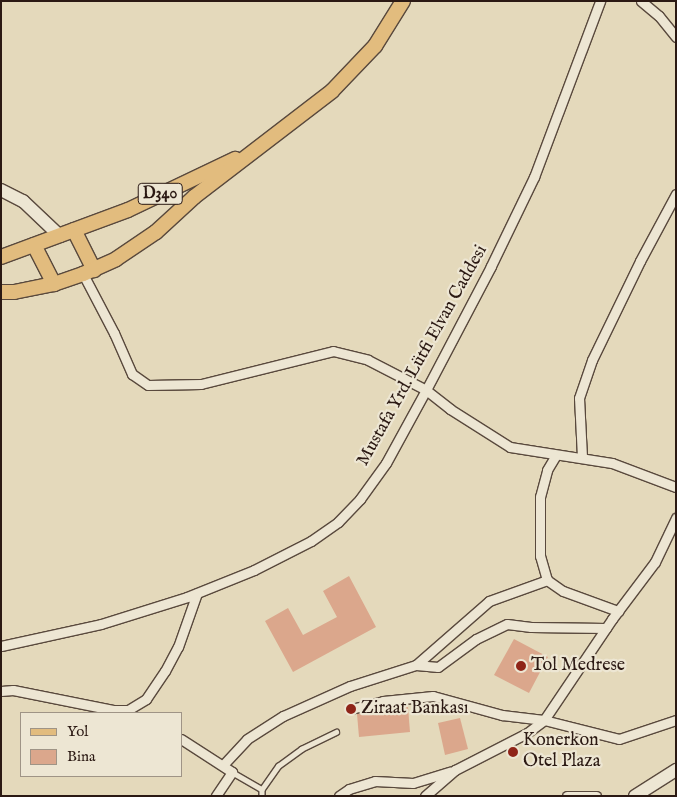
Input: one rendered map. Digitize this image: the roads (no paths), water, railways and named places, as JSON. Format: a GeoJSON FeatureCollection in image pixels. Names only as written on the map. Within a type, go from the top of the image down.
{"type":"FeatureCollection","features":[{"type":"Feature","properties":{"kind":"main road","name":"D340"},"geometry":{"type":"LineString","coordinates":[[1,292],[14,292],[54,284],[88,272],[116,259],[156,232],[194,197],[332,91],[375,46],[403,1]]}},
{"type":"Feature","properties":{"kind":"main road","name":"D340"},"geometry":{"type":"LineString","coordinates":[[1,257],[128,210],[259,148]]}},
{"type":"Feature","properties":{"kind":"main road"},"geometry":{"type":"LineString","coordinates":[[74,230],[88,272]]}},
{"type":"Feature","properties":{"kind":"main road"},"geometry":{"type":"LineString","coordinates":[[34,245],[54,284]]}},
{"type":"Feature","properties":{"kind":"street","name":"Mustafa Yrd. Lütfi Elvan Caddesi"},"geometry":{"type":"LineString","coordinates":[[1,646],[102,624],[197,593],[254,570],[312,541],[338,522],[360,499],[386,463],[426,390],[534,177],[600,1]]}},
{"type":"Feature","properties":{"kind":"street"},"geometry":{"type":"LineString","coordinates":[[641,1],[659,16],[676,37]]}},
{"type":"Feature","properties":{"kind":"street"},"geometry":{"type":"LineString","coordinates":[[1,190],[23,201],[60,236]]}},
{"type":"Feature","properties":{"kind":"street"},"geometry":{"type":"LineString","coordinates":[[582,457],[579,398],[592,360],[640,261],[676,194]]}},
{"type":"Feature","properties":{"kind":"street"},"geometry":{"type":"LineString","coordinates":[[88,272],[132,374],[148,385],[201,384],[333,351],[368,360],[426,390],[450,409],[510,447],[612,463],[676,487]]}},
{"type":"Feature","properties":{"kind":"street"},"geometry":{"type":"LineString","coordinates":[[556,455],[547,470],[540,497],[540,556],[547,580],[563,591],[618,610]]}},
{"type":"Feature","properties":{"kind":"street"},"geometry":{"type":"LineString","coordinates":[[339,796],[349,789],[375,782],[413,782],[455,770],[527,732],[544,720],[618,610],[655,562],[676,518]]}},
{"type":"Feature","properties":{"kind":"street"},"geometry":{"type":"LineString","coordinates":[[416,665],[489,601],[547,580]]}},
{"type":"Feature","properties":{"kind":"street"},"geometry":{"type":"LineString","coordinates":[[1,685],[13,690],[131,712],[146,699],[165,671],[178,647],[197,593]]}},
{"type":"Feature","properties":{"kind":"street"},"geometry":{"type":"LineString","coordinates":[[223,765],[247,739],[283,716],[350,686],[416,665],[438,667],[476,639],[507,624],[531,627],[606,628]]}},
{"type":"Feature","properties":{"kind":"street"},"geometry":{"type":"LineString","coordinates":[[1,691],[13,690]]}},
{"type":"Feature","properties":{"kind":"street"},"geometry":{"type":"LineString","coordinates":[[351,709],[382,701],[433,696],[502,715],[544,720],[619,739],[676,720]]}},
{"type":"Feature","properties":{"kind":"street"},"geometry":{"type":"LineString","coordinates":[[182,740],[232,772],[216,796]]}},
{"type":"Feature","properties":{"kind":"street"},"geometry":{"type":"LineString","coordinates":[[426,795],[455,770]]}},
{"type":"Feature","properties":{"kind":"street"},"geometry":{"type":"LineString","coordinates":[[635,796],[676,770]]}},
{"type":"Feature","properties":{"kind":"street"},"geometry":{"type":"LineString","coordinates":[[568,796],[596,796]]}},
{"type":"Feature","properties":{"kind":"lane"},"geometry":{"type":"LineString","coordinates":[[262,796],[262,789],[278,766],[302,749],[336,732]]}},
{"type":"Feature","properties":{"kind":"lane"},"geometry":{"type":"LineString","coordinates":[[232,772],[262,789]]}},
{"type":"Feature","properties":{"kind":"place","name":"Tol Medrese"},"geometry":{"type":"Point","coordinates":[521,666]}},
{"type":"Feature","properties":{"kind":"place","name":"Ziraat Bankası"},"geometry":{"type":"Point","coordinates":[351,709]}},
{"type":"Feature","properties":{"kind":"place","name":"Konerkon Otel Plaza"},"geometry":{"type":"Point","coordinates":[513,752]}}]}
